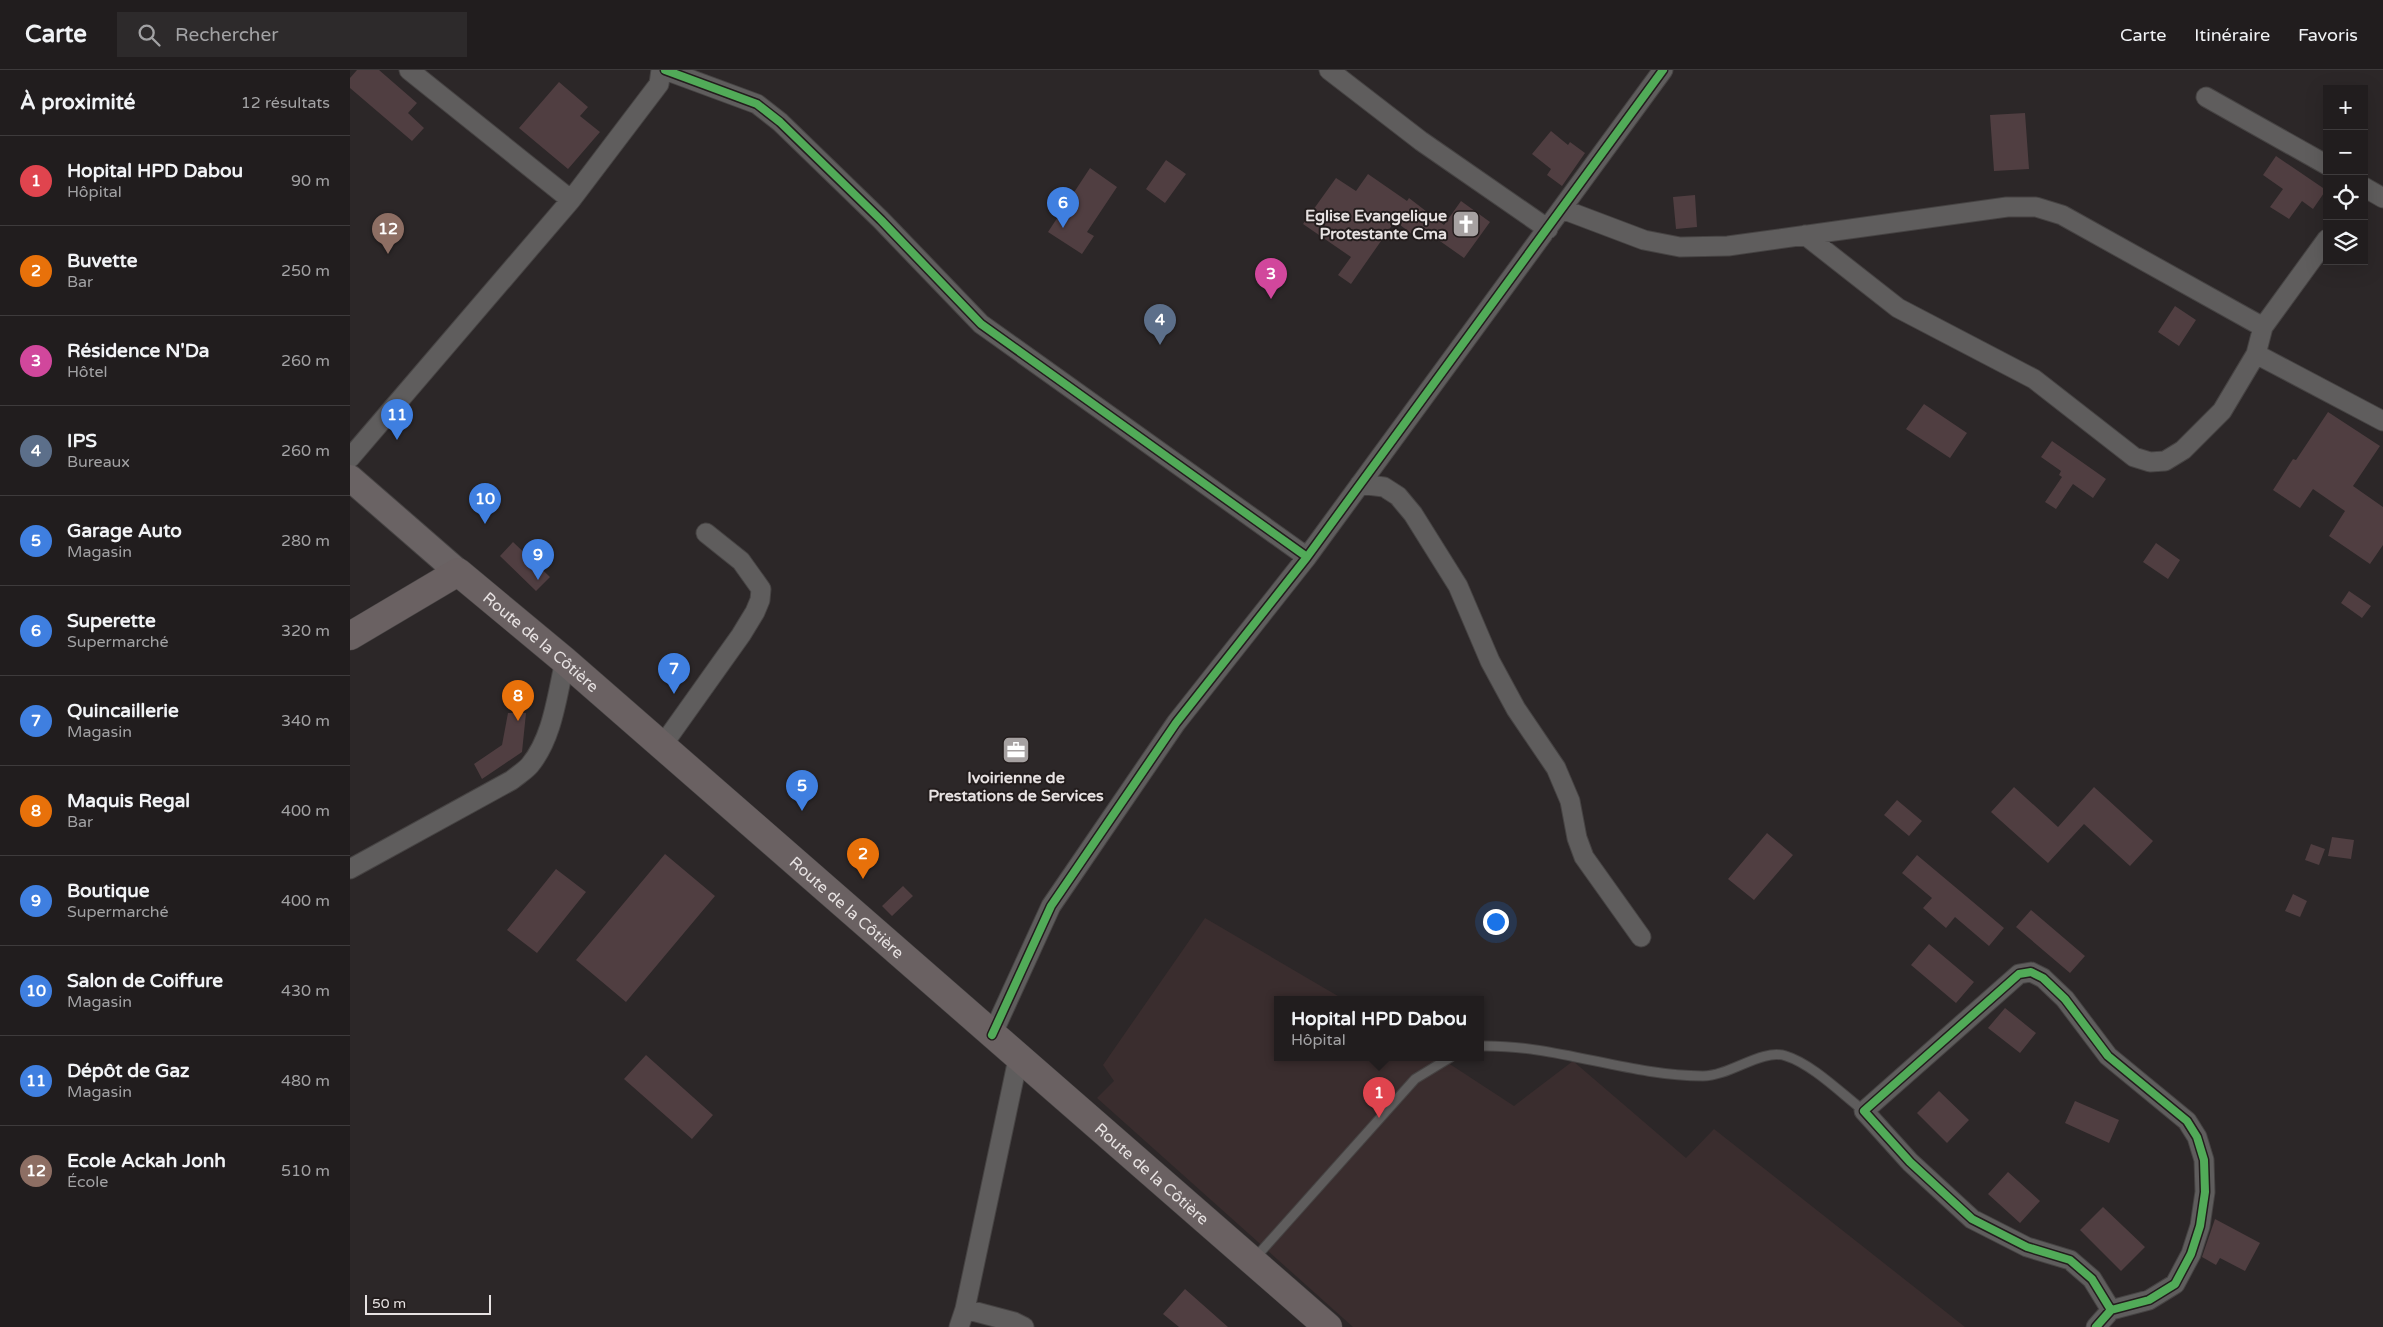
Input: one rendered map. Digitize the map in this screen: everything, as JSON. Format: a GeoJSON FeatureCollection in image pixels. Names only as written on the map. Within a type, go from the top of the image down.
{"type":"FeatureCollection","features":[{"type":"Feature","properties":{"kind":"main road"},"geometry":{"type":"LineString","coordinates":[[350,478],[458,572],[350,636]]}},
{"type":"Feature","properties":{"kind":"main road","name":"Route de la Côtière"},"geometry":{"type":"LineString","coordinates":[[458,572],[565,661],[1018,1059],[1253,1260],[1328,1327]]}},
{"type":"Feature","properties":{"kind":"street"},"geometry":{"type":"LineString","coordinates":[[409,70],[571,200]]}},
{"type":"Feature","properties":{"kind":"street"},"geometry":{"type":"LineString","coordinates":[[350,458],[571,200],[659,84],[661,70]]}},
{"type":"Feature","properties":{"kind":"street"},"geometry":{"type":"LineString","coordinates":[[665,70],[757,104],[780,122],[874,213],[981,324],[1307,556]]}},
{"type":"Feature","properties":{"kind":"street"},"geometry":{"type":"LineString","coordinates":[[1329,70],[1421,141],[1548,229]]}},
{"type":"Feature","properties":{"kind":"street"},"geometry":{"type":"LineString","coordinates":[[992,1035],[1051,906],[1176,723],[1307,556],[1663,70]]}},
{"type":"Feature","properties":{"kind":"street"},"geometry":{"type":"LineString","coordinates":[[2206,97],[2323,163]]}},
{"type":"Feature","properties":{"kind":"street"},"geometry":{"type":"LineString","coordinates":[[1562,209],[1644,240],[1680,247],[1728,246],[2007,207],[2036,207],[2062,215],[2263,327]]}},
{"type":"Feature","properties":{"kind":"street"},"geometry":{"type":"LineString","coordinates":[[1805,235],[1898,308],[2034,379],[2134,457],[2150,462],[2165,461],[2183,450],[2222,411],[2256,354],[2263,327],[2323,244]]}},
{"type":"Feature","properties":{"kind":"street"},"geometry":{"type":"LineString","coordinates":[[2256,354],[2383,422]]}},
{"type":"Feature","properties":{"kind":"street"},"geometry":{"type":"LineString","coordinates":[[1360,484],[1384,487],[1398,496],[1413,514],[1453,578],[1495,669],[1516,709],[1556,768],[1570,801],[1577,838],[1584,857],[1641,937]]}},
{"type":"Feature","properties":{"kind":"street"},"geometry":{"type":"LineString","coordinates":[[662,746],[741,635],[760,600],[761,589],[741,561],[706,533]]}},
{"type":"Feature","properties":{"kind":"street"},"geometry":{"type":"LineString","coordinates":[[350,869],[512,780],[530,766],[541,748],[551,721],[565,661]]}},
{"type":"Feature","properties":{"kind":"street"},"geometry":{"type":"LineString","coordinates":[[2096,1327],[2111,1310],[2149,1300],[2176,1284],[2191,1254],[2200,1226],[2205,1192],[2204,1160],[2197,1137],[2187,1121],[2108,1056],[2065,999],[2043,978],[2031,972],[2019,974],[1864,1111],[1910,1162],[1972,1219],[2028,1247],[2070,1260],[2092,1279],[2111,1310]]}},
{"type":"Feature","properties":{"kind":"street"},"geometry":{"type":"LineString","coordinates":[[959,1327],[965,1309],[1018,1059]]}},
{"type":"Feature","properties":{"kind":"street"},"geometry":{"type":"LineString","coordinates":[[965,1309],[1014,1322],[1024,1327]]}},
{"type":"Feature","properties":{"kind":"lane"},"geometry":{"type":"LineString","coordinates":[[1484,1046],[1523,1048],[1668,1073],[1704,1076],[1728,1072],[1768,1056],[1785,1055],[1801,1062],[1864,1111]]}},
{"type":"Feature","properties":{"kind":"lane"},"geometry":{"type":"LineString","coordinates":[[1253,1260],[1416,1079],[1444,1061]]}},
{"type":"Feature","properties":{"kind":"shaded area"},"geometry":{"type":"Polygon","coordinates":[[[1205,918],[1338,996],[1274,996],[1274,1061],[1445,1061],[1514,1106],[1573,1061],[1686,1158],[1714,1129],[1965,1327],[1353,1327],[1097,1098],[1114,1081],[1103,1065],[1205,918]]]}},
{"type":"Feature","properties":{"kind":"building"},"geometry":{"type":"Polygon","coordinates":[[[357,70],[379,70],[417,103],[408,113],[424,128],[412,141],[350,88],[350,78],[357,70]]]}},
{"type":"Feature","properties":{"kind":"building"},"geometry":{"type":"Polygon","coordinates":[[[559,82],[588,107],[580,116],[600,132],[568,169],[519,128],[559,82]]]}},
{"type":"Feature","properties":{"kind":"building"},"geometry":{"type":"Polygon","coordinates":[[[2025,113],[2029,169],[1994,171],[1990,115],[2025,113]]]}},
{"type":"Feature","properties":{"kind":"building"},"geometry":{"type":"Polygon","coordinates":[[[1551,131],[1568,145],[1570,142],[1585,153],[1562,186],[1547,175],[1551,169],[1532,154],[1551,131]]]}},
{"type":"Feature","properties":{"kind":"building"},"geometry":{"type":"Polygon","coordinates":[[[2276,156],[2323,188],[2323,194],[2313,209],[2302,201],[2289,219],[2270,207],[2283,189],[2263,175],[2276,156]]]}},
{"type":"Feature","properties":{"kind":"building"},"geometry":{"type":"Polygon","coordinates":[[[1166,160],[1186,174],[1165,203],[1146,189],[1166,160]]]}},
{"type":"Feature","properties":{"kind":"building"},"geometry":{"type":"Polygon","coordinates":[[[1090,168],[1117,187],[1087,232],[1094,236],[1082,254],[1048,232],[1090,168]]]}},
{"type":"Feature","properties":{"kind":"building"},"geometry":{"type":"Polygon","coordinates":[[[1368,174],[1407,201],[1409,198],[1444,225],[1461,201],[1490,222],[1464,258],[1420,227],[1413,235],[1395,221],[1351,284],[1338,275],[1351,257],[1303,224],[1336,178],[1356,191],[1368,174]]]}},
{"type":"Feature","properties":{"kind":"building"},"geometry":{"type":"Polygon","coordinates":[[[1695,195],[1697,227],[1676,229],[1673,197],[1695,195]]]}},
{"type":"Feature","properties":{"kind":"building"},"geometry":{"type":"Polygon","coordinates":[[[2175,306],[2196,320],[2179,346],[2158,332],[2175,306]]]}},
{"type":"Feature","properties":{"kind":"building"},"geometry":{"type":"Polygon","coordinates":[[[1924,404],[1967,433],[1950,458],[1906,429],[1924,404]]]}},
{"type":"Feature","properties":{"kind":"building"},"geometry":{"type":"Polygon","coordinates":[[[2328,412],[2380,446],[2353,486],[2383,507],[2383,545],[2370,564],[2329,536],[2345,511],[2313,489],[2300,508],[2273,490],[2293,459],[2296,460],[2328,412]]]}},
{"type":"Feature","properties":{"kind":"building"},"geometry":{"type":"Polygon","coordinates":[[[2052,441],[2106,479],[2093,498],[2073,484],[2056,509],[2045,502],[2062,477],[2059,475],[2061,471],[2041,457],[2052,441]]]}},
{"type":"Feature","properties":{"kind":"building"},"geometry":{"type":"Polygon","coordinates":[[[513,542],[550,577],[536,591],[500,556],[513,542]]]}},
{"type":"Feature","properties":{"kind":"building"},"geometry":{"type":"Polygon","coordinates":[[[2156,543],[2180,560],[2168,579],[2143,562],[2156,543]]]}},
{"type":"Feature","properties":{"kind":"building"},"geometry":{"type":"Polygon","coordinates":[[[2349,591],[2371,606],[2362,618],[2341,603],[2349,591]]]}},
{"type":"Feature","properties":{"kind":"building"},"geometry":{"type":"Polygon","coordinates":[[[508,713],[526,713],[522,752],[482,779],[474,764],[502,745],[508,713]]]}},
{"type":"Feature","properties":{"kind":"building"},"geometry":{"type":"Polygon","coordinates":[[[2014,787],[2058,827],[2094,787],[2153,841],[2130,866],[2084,824],[2048,863],[1991,812],[2014,787]]]}},
{"type":"Feature","properties":{"kind":"building"},"geometry":{"type":"Polygon","coordinates":[[[1897,800],[1922,821],[1909,836],[1884,815],[1897,800]]]}},
{"type":"Feature","properties":{"kind":"building"},"geometry":{"type":"Polygon","coordinates":[[[1767,833],[1793,855],[1754,900],[1728,879],[1767,833]]]}},
{"type":"Feature","properties":{"kind":"building"},"geometry":{"type":"Polygon","coordinates":[[[2332,837],[2354,840],[2351,859],[2328,856],[2332,837]]]}},
{"type":"Feature","properties":{"kind":"building"},"geometry":{"type":"Polygon","coordinates":[[[2311,844],[2325,849],[2319,865],[2305,860],[2311,844]]]}},
{"type":"Feature","properties":{"kind":"building"},"geometry":{"type":"Polygon","coordinates":[[[665,854],[715,896],[626,1002],[576,960],[665,854]]]}},
{"type":"Feature","properties":{"kind":"building"},"geometry":{"type":"Polygon","coordinates":[[[1917,855],[2004,928],[1989,946],[1955,917],[1946,928],[1923,908],[1932,898],[1902,873],[1917,855]]]}},
{"type":"Feature","properties":{"kind":"building"},"geometry":{"type":"Polygon","coordinates":[[[556,869],[586,892],[537,953],[507,930],[556,869]]]}},
{"type":"Feature","properties":{"kind":"building"},"geometry":{"type":"Polygon","coordinates":[[[903,886],[913,896],[892,916],[882,906],[903,886]]]}},
{"type":"Feature","properties":{"kind":"building"},"geometry":{"type":"Polygon","coordinates":[[[2293,894],[2307,901],[2300,917],[2285,911],[2293,894]]]}},
{"type":"Feature","properties":{"kind":"building"},"geometry":{"type":"Polygon","coordinates":[[[2031,910],[2085,956],[2070,973],[2016,927],[2031,910]]]}},
{"type":"Feature","properties":{"kind":"building"},"geometry":{"type":"Polygon","coordinates":[[[1929,944],[1974,982],[1956,1003],[1911,965],[1929,944]]]}},
{"type":"Feature","properties":{"kind":"building"},"geometry":{"type":"Polygon","coordinates":[[[2005,1008],[2036,1033],[2020,1053],[1988,1028],[2005,1008]]]}},
{"type":"Feature","properties":{"kind":"building"},"geometry":{"type":"Polygon","coordinates":[[[646,1055],[713,1115],[692,1139],[624,1079],[646,1055]]]}},
{"type":"Feature","properties":{"kind":"building"},"geometry":{"type":"Polygon","coordinates":[[[1939,1091],[1969,1120],[1947,1143],[1917,1113],[1939,1091]]]}},
{"type":"Feature","properties":{"kind":"building"},"geometry":{"type":"Polygon","coordinates":[[[2075,1101],[2119,1120],[2109,1143],[2065,1123],[2075,1101]]]}},
{"type":"Feature","properties":{"kind":"building"},"geometry":{"type":"Polygon","coordinates":[[[2008,1172],[2040,1201],[2020,1223],[1988,1194],[2008,1172]]]}},
{"type":"Feature","properties":{"kind":"building"},"geometry":{"type":"Polygon","coordinates":[[[2103,1207],[2145,1247],[2121,1271],[2080,1230],[2103,1207]]]}},
{"type":"Feature","properties":{"kind":"building"},"geometry":{"type":"Polygon","coordinates":[[[2215,1219],[2260,1243],[2245,1271],[2220,1258],[2216,1265],[2202,1257],[2215,1219]]]}},
{"type":"Feature","properties":{"kind":"building"},"geometry":{"type":"Polygon","coordinates":[[[1185,1289],[1228,1327],[1179,1327],[1163,1314],[1185,1289]]]}},
{"type":"Feature","properties":{"kind":"cycle path"},"geometry":{"type":"LineString","coordinates":[[665,70],[757,104],[780,122],[881,220],[981,324],[1307,557]]}},
{"type":"Feature","properties":{"kind":"cycle path"},"geometry":{"type":"LineString","coordinates":[[992,1035],[1051,906],[1176,723],[1307,557],[1663,70]]}},
{"type":"Feature","properties":{"kind":"cycle path"},"geometry":{"type":"LineString","coordinates":[[2096,1327],[2111,1310],[2149,1300],[2175,1284],[2191,1254],[2200,1226],[2205,1192],[2204,1160],[2197,1137],[2187,1121],[2108,1056],[2065,999],[2043,978],[2031,972],[2019,974],[1864,1111],[1910,1162],[1972,1219],[2027,1247],[2070,1260],[2092,1279],[2111,1310]]}},
{"type":"Feature","properties":{"kind":"place","name":"Eglise Evangelique Protestante Cma"},"geometry":{"type":"Point","coordinates":[1466,224]}},
{"type":"Feature","properties":{"kind":"place","name":"Superette"},"geometry":{"type":"Point","coordinates":[1063,228]}},
{"type":"Feature","properties":{"kind":"place","name":"Ecole Ackah Jonh"},"geometry":{"type":"Point","coordinates":[388,254]}},
{"type":"Feature","properties":{"kind":"place","name":"Résidence N'Da"},"geometry":{"type":"Point","coordinates":[1271,299]}},
{"type":"Feature","properties":{"kind":"place","name":"IPS"},"geometry":{"type":"Point","coordinates":[1160,345]}},
{"type":"Feature","properties":{"kind":"place","name":"Dépôt de Gaz"},"geometry":{"type":"Point","coordinates":[397,440]}},
{"type":"Feature","properties":{"kind":"place","name":"Salon de Coiffure"},"geometry":{"type":"Point","coordinates":[485,524]}},
{"type":"Feature","properties":{"kind":"place","name":"Boutique"},"geometry":{"type":"Point","coordinates":[538,580]}},
{"type":"Feature","properties":{"kind":"place","name":"Quincaillerie"},"geometry":{"type":"Point","coordinates":[674,694]}},
{"type":"Feature","properties":{"kind":"place","name":"Maquis Regal"},"geometry":{"type":"Point","coordinates":[518,721]}},
{"type":"Feature","properties":{"kind":"place","name":"Ivoirienne de Prestations de Services"},"geometry":{"type":"Point","coordinates":[1016,750]}},
{"type":"Feature","properties":{"kind":"place","name":"Garage Auto"},"geometry":{"type":"Point","coordinates":[802,811]}},
{"type":"Feature","properties":{"kind":"place","name":"Buvette"},"geometry":{"type":"Point","coordinates":[863,879]}},
{"type":"Feature","properties":{"kind":"place","name":"Hopital HPD Dabou"},"geometry":{"type":"Point","coordinates":[1379,1118]}}]}
